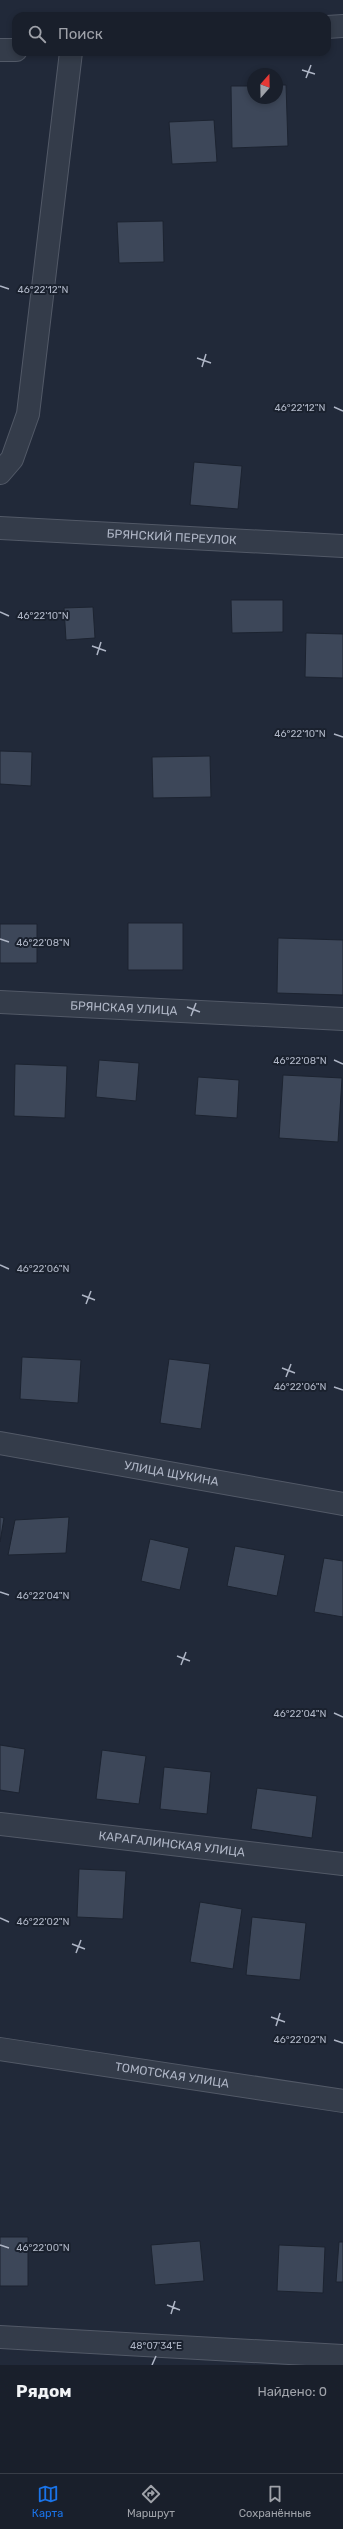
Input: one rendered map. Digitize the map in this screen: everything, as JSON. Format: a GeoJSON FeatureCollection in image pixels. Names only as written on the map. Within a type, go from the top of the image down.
{"type":"FeatureCollection","features":[{"type":"Feature","properties":{"kind":"street"},"geometry":{"type":"LineString","coordinates":[[331,27],[343,26]]}},
{"type":"Feature","properties":{"kind":"street"},"geometry":{"type":"LineString","coordinates":[[0,50],[12,50]]}},
{"type":"Feature","properties":{"kind":"street"},"geometry":{"type":"LineString","coordinates":[[0,473],[12,459],[28,414],[71,56]]}},
{"type":"Feature","properties":{"kind":"street","name":"БРЯНСКИЙ ПЕРЕУЛОК"},"geometry":{"type":"LineString","coordinates":[[0,528],[343,546]]}},
{"type":"Feature","properties":{"kind":"street","name":"БРЯНСКАЯ УЛИЦА"},"geometry":{"type":"LineString","coordinates":[[0,1002],[343,1019]]}},
{"type":"Feature","properties":{"kind":"street","name":"УЛИЦА ЩУКИНА"},"geometry":{"type":"LineString","coordinates":[[0,1443],[343,1504]]}},
{"type":"Feature","properties":{"kind":"street","name":"КАРАГАЛИНСКАЯ УЛИЦА"},"geometry":{"type":"LineString","coordinates":[[0,1824],[343,1864]]}},
{"type":"Feature","properties":{"kind":"street","name":"ТОМОТСКАЯ УЛИЦА"},"geometry":{"type":"LineString","coordinates":[[0,2049],[343,2101]]}},
{"type":"Feature","properties":{"kind":"street"},"geometry":{"type":"LineString","coordinates":[[0,2337],[343,2356]]}},
{"type":"Feature","properties":{"kind":"building"},"geometry":{"type":"Polygon","coordinates":[[[283,85],[286,85],[288,146],[232,148],[231,86],[247,86],[247,104],[283,104],[283,85]]]}},
{"type":"Feature","properties":{"kind":"building"},"geometry":{"type":"Polygon","coordinates":[[[214,120],[217,162],[172,164],[169,122],[214,120]]]}},
{"type":"Feature","properties":{"kind":"building"},"geometry":{"type":"Polygon","coordinates":[[[163,221],[164,262],[119,263],[117,222],[163,221]]]}},
{"type":"Feature","properties":{"kind":"building"},"geometry":{"type":"Polygon","coordinates":[[[194,462],[242,466],[238,509],[190,505],[194,462]]]}},
{"type":"Feature","properties":{"kind":"building"},"geometry":{"type":"Polygon","coordinates":[[[231,600],[283,600],[283,632],[232,633],[231,600]]]}},
{"type":"Feature","properties":{"kind":"building"},"geometry":{"type":"Polygon","coordinates":[[[93,607],[95,638],[66,640],[64,608],[93,607]]]}},
{"type":"Feature","properties":{"kind":"building"},"geometry":{"type":"Polygon","coordinates":[[[306,633],[343,634],[343,678],[305,677],[306,633]]]}},
{"type":"Feature","properties":{"kind":"building"},"geometry":{"type":"Polygon","coordinates":[[[0,751],[32,752],[31,786],[0,784],[0,751]]]}},
{"type":"Feature","properties":{"kind":"building"},"geometry":{"type":"Polygon","coordinates":[[[210,756],[211,797],[153,798],[152,757],[210,756]]]}},
{"type":"Feature","properties":{"kind":"building"},"geometry":{"type":"Polygon","coordinates":[[[128,923],[183,923],[183,970],[128,970],[128,923]]]}},
{"type":"Feature","properties":{"kind":"building"},"geometry":{"type":"Polygon","coordinates":[[[0,924],[37,924],[37,963],[0,963],[0,924]]]}},
{"type":"Feature","properties":{"kind":"building"},"geometry":{"type":"Polygon","coordinates":[[[278,938],[343,940],[343,995],[277,993],[278,938]]]}},
{"type":"Feature","properties":{"kind":"building"},"geometry":{"type":"Polygon","coordinates":[[[99,1060],[139,1063],[136,1101],[96,1097],[99,1060]]]}},
{"type":"Feature","properties":{"kind":"building"},"geometry":{"type":"Polygon","coordinates":[[[15,1064],[67,1066],[65,1118],[14,1116],[15,1064]]]}},
{"type":"Feature","properties":{"kind":"building"},"geometry":{"type":"Polygon","coordinates":[[[283,1075],[342,1078],[338,1142],[279,1138],[283,1075]]]}},
{"type":"Feature","properties":{"kind":"building"},"geometry":{"type":"Polygon","coordinates":[[[198,1077],[239,1080],[237,1118],[195,1115],[198,1077]]]}},
{"type":"Feature","properties":{"kind":"building"},"geometry":{"type":"Polygon","coordinates":[[[22,1357],[81,1360],[78,1403],[20,1399],[22,1357]]]}},
{"type":"Feature","properties":{"kind":"building"},"geometry":{"type":"Polygon","coordinates":[[[169,1359],[210,1364],[201,1429],[160,1423],[169,1359]]]}},
{"type":"Feature","properties":{"kind":"building"},"geometry":{"type":"Polygon","coordinates":[[[0,1517],[4,1518],[0,1542],[0,1517]]]}},
{"type":"Feature","properties":{"kind":"building"},"geometry":{"type":"Polygon","coordinates":[[[69,1517],[66,1553],[8,1555],[15,1520],[69,1517]]]}},
{"type":"Feature","properties":{"kind":"building"},"geometry":{"type":"Polygon","coordinates":[[[150,1539],[189,1548],[180,1590],[141,1581],[150,1539]]]}},
{"type":"Feature","properties":{"kind":"building"},"geometry":{"type":"Polygon","coordinates":[[[235,1546],[285,1555],[277,1596],[227,1586],[235,1546]]]}},
{"type":"Feature","properties":{"kind":"building"},"geometry":{"type":"Polygon","coordinates":[[[324,1558],[343,1561],[343,1617],[314,1612],[324,1558]]]}},
{"type":"Feature","properties":{"kind":"building"},"geometry":{"type":"Polygon","coordinates":[[[0,1745],[25,1749],[19,1793],[0,1790],[0,1745]]]}},
{"type":"Feature","properties":{"kind":"building"},"geometry":{"type":"Polygon","coordinates":[[[102,1750],[146,1756],[139,1804],[96,1799],[102,1750]]]}},
{"type":"Feature","properties":{"kind":"building"},"geometry":{"type":"Polygon","coordinates":[[[164,1767],[211,1772],[207,1814],[160,1809],[164,1767]]]}},
{"type":"Feature","properties":{"kind":"building"},"geometry":{"type":"Polygon","coordinates":[[[257,1788],[317,1796],[312,1838],[251,1829],[257,1788]]]}},
{"type":"Feature","properties":{"kind":"building"},"geometry":{"type":"Polygon","coordinates":[[[79,1869],[126,1871],[123,1919],[77,1917],[79,1869]]]}},
{"type":"Feature","properties":{"kind":"building"},"geometry":{"type":"Polygon","coordinates":[[[200,1902],[242,1909],[233,1969],[190,1962],[200,1902]]]}},
{"type":"Feature","properties":{"kind":"building"},"geometry":{"type":"Polygon","coordinates":[[[252,1917],[306,1923],[300,1980],[246,1975],[252,1917]]]}},
{"type":"Feature","properties":{"kind":"building"},"geometry":{"type":"Polygon","coordinates":[[[0,2237],[28,2237],[28,2286],[0,2286],[0,2237]]]}},
{"type":"Feature","properties":{"kind":"building"},"geometry":{"type":"Polygon","coordinates":[[[200,2241],[204,2281],[155,2285],[151,2245],[200,2241]]]}},
{"type":"Feature","properties":{"kind":"building"},"geometry":{"type":"Polygon","coordinates":[[[339,2242],[343,2242],[343,2282],[336,2282],[339,2242]]]}},
{"type":"Feature","properties":{"kind":"building"},"geometry":{"type":"Polygon","coordinates":[[[279,2245],[325,2247],[323,2293],[277,2291],[279,2245]]]}}]}
